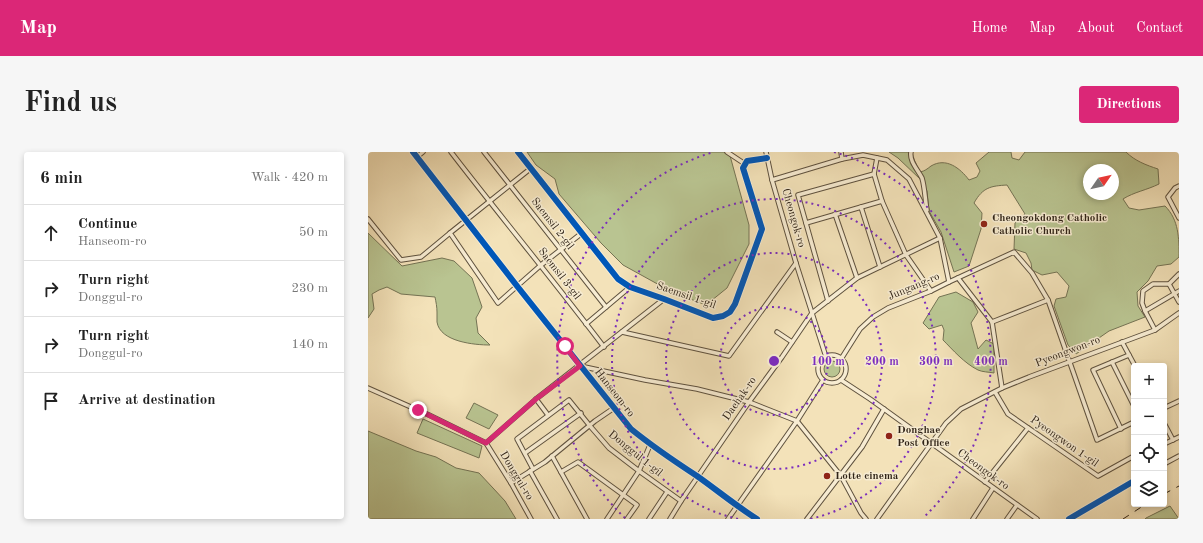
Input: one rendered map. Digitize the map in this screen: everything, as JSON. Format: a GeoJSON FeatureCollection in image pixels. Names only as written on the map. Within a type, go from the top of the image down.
{"type":"FeatureCollection","features":[{"type":"Feature","properties":{"kind":"street","name":"Hanseom-ro"},"geometry":{"type":"LineString","coordinates":[[413,152],[631,429],[650,445],[757,519]]}},
{"type":"Feature","properties":{"kind":"street"},"geometry":{"type":"LineString","coordinates":[[417,156],[423,152]]}},
{"type":"Feature","properties":{"kind":"street","name":"Saemsil 3-gil"},"geometry":{"type":"LineString","coordinates":[[451,152],[604,347]]}},
{"type":"Feature","properties":{"kind":"street","name":"Saemsil 2-gil"},"geometry":{"type":"LineString","coordinates":[[484,152],[606,307]]}},
{"type":"Feature","properties":{"kind":"street","name":"Saemsil 1-gil"},"geometry":{"type":"LineString","coordinates":[[518,152],[618,279],[630,287],[713,318],[730,312],[735,304],[762,229],[743,168],[745,164]]}},
{"type":"Feature","properties":{"kind":"street"},"geometry":{"type":"LineString","coordinates":[[727,152],[745,164],[747,161],[767,158]]}},
{"type":"Feature","properties":{"kind":"street","name":"Cheongok-ro"},"geometry":{"type":"LineString","coordinates":[[766,152],[772,180],[826,357]]}},
{"type":"Feature","properties":{"kind":"street"},"geometry":{"type":"LineString","coordinates":[[841,152],[842,159]]}},
{"type":"Feature","properties":{"kind":"street"},"geometry":{"type":"LineString","coordinates":[[911,152],[910,155],[922,179],[927,213]]}},
{"type":"Feature","properties":{"kind":"street"},"geometry":{"type":"LineString","coordinates":[[772,180],[842,159],[863,155],[877,158],[874,174],[882,201],[906,255],[931,291]]}},
{"type":"Feature","properties":{"kind":"street","name":"Jungang-ro"},"geometry":{"type":"LineString","coordinates":[[841,359],[860,329],[873,317],[888,308],[931,291],[949,282],[940,238],[909,179],[887,160],[877,158]]}},
{"type":"Feature","properties":{"kind":"street"},"geometry":{"type":"LineString","coordinates":[[368,219],[400,260],[421,257],[530,169]]}},
{"type":"Feature","properties":{"kind":"street"},"geometry":{"type":"LineString","coordinates":[[828,302],[798,195],[874,174]]}},
{"type":"Feature","properties":{"kind":"street"},"geometry":{"type":"LineString","coordinates":[[1179,186],[1175,188],[1168,197],[1179,218]]}},
{"type":"Feature","properties":{"kind":"street"},"geometry":{"type":"LineString","coordinates":[[806,223],[882,201]]}},
{"type":"Feature","properties":{"kind":"street"},"geometry":{"type":"LineString","coordinates":[[861,207],[880,267]]}},
{"type":"Feature","properties":{"kind":"street"},"geometry":{"type":"LineString","coordinates":[[835,214],[857,278]]}},
{"type":"Feature","properties":{"kind":"street"},"geometry":{"type":"LineString","coordinates":[[450,233],[498,303],[582,233]]}},
{"type":"Feature","properties":{"kind":"street","name":"Daehak-ro"},"geometry":{"type":"LineString","coordinates":[[670,519],[749,402],[812,314],[857,278],[940,238]]}},
{"type":"Feature","properties":{"kind":"street"},"geometry":{"type":"LineString","coordinates":[[949,282],[1014,252],[1032,273],[1048,300],[1097,440],[1131,424]]}},
{"type":"Feature","properties":{"kind":"street"},"geometry":{"type":"LineString","coordinates":[[622,332],[729,356],[796,262]]}},
{"type":"Feature","properties":{"kind":"street"},"geometry":{"type":"LineString","coordinates":[[1155,330],[1142,303],[1143,291],[1153,284],[1169,284],[1179,274]]}},
{"type":"Feature","properties":{"kind":"street"},"geometry":{"type":"LineString","coordinates":[[958,278],[992,322],[1002,388]]}},
{"type":"Feature","properties":{"kind":"street"},"geometry":{"type":"LineString","coordinates":[[1169,284],[1179,302]]}},
{"type":"Feature","properties":{"kind":"street"},"geometry":{"type":"LineString","coordinates":[[586,324],[630,287]]}},
{"type":"Feature","properties":{"kind":"street"},"geometry":{"type":"LineString","coordinates":[[1145,311],[1179,291]]}},
{"type":"Feature","properties":{"kind":"street"},"geometry":{"type":"LineString","coordinates":[[368,388],[486,443],[536,399],[664,299]]}},
{"type":"Feature","properties":{"kind":"street"},"geometry":{"type":"LineString","coordinates":[[992,322],[1048,300]]}},
{"type":"Feature","properties":{"kind":"street","name":"Pyeongwon-ro"},"geometry":{"type":"LineString","coordinates":[[877,519],[946,423],[961,409],[1002,388],[1155,330],[1179,313]]}},
{"type":"Feature","properties":{"kind":"street"},"geometry":{"type":"LineString","coordinates":[[777,332],[792,342]]}},
{"type":"Feature","properties":{"kind":"street"},"geometry":{"type":"LineString","coordinates":[[1122,342],[1133,363]]}},
{"type":"Feature","properties":{"kind":"street"},"geometry":{"type":"LineString","coordinates":[[834,355],[841,359],[845,363],[846,370],[844,377],[841,380],[834,384],[823,380],[819,376],[818,367],[820,362],[826,357],[834,355]]}},
{"type":"Feature","properties":{"kind":"street"},"geometry":{"type":"LineString","coordinates":[[1121,429],[1093,370],[1129,355]]}},
{"type":"Feature","properties":{"kind":"street"},"geometry":{"type":"LineString","coordinates":[[1112,362],[1131,400]]}},
{"type":"Feature","properties":{"kind":"street"},"geometry":{"type":"LineString","coordinates":[[580,366],[749,402],[797,421],[841,476],[861,513],[866,519]]}},
{"type":"Feature","properties":{"kind":"street"},"geometry":{"type":"LineString","coordinates":[[728,519],[797,421],[823,380]]}},
{"type":"Feature","properties":{"kind":"street","name":"Cheongok-ro"},"geometry":{"type":"LineString","coordinates":[[841,380],[884,409],[1037,519]]}},
{"type":"Feature","properties":{"kind":"street","name":"Pyeongwon 1-gil"},"geometry":{"type":"LineString","coordinates":[[995,392],[1008,414],[1098,476],[1131,458]]}},
{"type":"Feature","properties":{"kind":"street"},"geometry":{"type":"LineString","coordinates":[[536,399],[548,415]]}},
{"type":"Feature","properties":{"kind":"street","name":"Donggul 1-gil"},"geometry":{"type":"LineString","coordinates":[[557,519],[517,439],[569,400],[609,448],[681,501]]}},
{"type":"Feature","properties":{"kind":"street"},"geometry":{"type":"LineString","coordinates":[[1167,407],[1179,401]]}},
{"type":"Feature","properties":{"kind":"street"},"geometry":{"type":"LineString","coordinates":[[511,483],[545,462],[614,408]]}},
{"type":"Feature","properties":{"kind":"street"},"geometry":{"type":"LineString","coordinates":[[807,519],[862,447],[884,409]]}},
{"type":"Feature","properties":{"kind":"street"},"geometry":{"type":"LineString","coordinates":[[525,453],[581,413]]}},
{"type":"Feature","properties":{"kind":"street"},"geometry":{"type":"LineString","coordinates":[[985,482],[1028,428]]}},
{"type":"Feature","properties":{"kind":"street"},"geometry":{"type":"LineString","coordinates":[[1167,429],[1173,440]]}},
{"type":"Feature","properties":{"kind":"street"},"geometry":{"type":"LineString","coordinates":[[1167,443],[1179,437]]}},
{"type":"Feature","properties":{"kind":"street","name":"Donggul-ro"},"geometry":{"type":"LineString","coordinates":[[486,443],[531,519]]}},
{"type":"Feature","properties":{"kind":"street"},"geometry":{"type":"LineString","coordinates":[[607,519],[639,471],[650,445]]}},
{"type":"Feature","properties":{"kind":"street"},"geometry":{"type":"LineString","coordinates":[[552,456],[587,519]]}},
{"type":"Feature","properties":{"kind":"street"},"geometry":{"type":"LineString","coordinates":[[1167,462],[1179,456]]}},
{"type":"Feature","properties":{"kind":"street"},"geometry":{"type":"LineString","coordinates":[[561,472],[578,462],[637,505],[627,519]]}},
{"type":"Feature","properties":{"kind":"street"},"geometry":{"type":"LineString","coordinates":[[1069,519],[1131,483]]}},
{"type":"Feature","properties":{"kind":"street"},"geometry":{"type":"LineString","coordinates":[[973,519],[993,488]]}},
{"type":"Feature","properties":{"kind":"street"},"geometry":{"type":"LineString","coordinates":[[649,519],[667,492]]}},
{"type":"Feature","properties":{"kind":"street"},"geometry":{"type":"LineString","coordinates":[[1007,519],[1017,505]]}},
{"type":"Feature","properties":{"kind":"green space"},"geometry":{"type":"Polygon","coordinates":[[[527,152],[729,152],[749,225],[749,244],[727,288],[706,305],[672,292],[623,265],[601,243],[559,194],[555,179],[536,165],[527,152]]]}},
{"type":"Feature","properties":{"kind":"green space"},"geometry":{"type":"Polygon","coordinates":[[[889,152],[910,152],[920,172],[937,164],[947,163],[961,171],[969,180],[977,177],[980,171],[976,163],[989,152],[1011,152],[1012,158],[1019,160],[1025,152],[1126,152],[1137,160],[1158,169],[1159,184],[1123,199],[1129,208],[1139,210],[1165,206],[1170,211],[1176,223],[1179,257],[1171,264],[1157,266],[1148,281],[1137,292],[1138,306],[1145,317],[1109,331],[1076,354],[1068,345],[1054,306],[1056,299],[1066,297],[1069,286],[1057,272],[1042,275],[1032,270],[1031,263],[1026,253],[1014,249],[1015,223],[1025,214],[1007,185],[988,188],[977,198],[974,203],[982,213],[981,229],[969,266],[954,272],[941,232],[929,211],[927,191],[920,179],[898,158],[889,152]]]}},
{"type":"Feature","properties":{"kind":"green space"},"geometry":{"type":"Polygon","coordinates":[[[368,233],[402,266],[442,258],[454,261],[472,278],[482,307],[476,318],[478,333],[490,345],[467,343],[444,334],[437,322],[435,297],[401,294],[387,287],[372,294],[374,309],[368,318],[368,233]]]}},
{"type":"Feature","properties":{"kind":"green space"},"geometry":{"type":"Polygon","coordinates":[[[956,292],[973,302],[978,312],[971,323],[978,349],[986,340],[994,344],[994,373],[978,370],[959,356],[943,340],[944,330],[942,325],[929,329],[923,323],[939,297],[956,292]]]}},
{"type":"Feature","properties":{"kind":"green space"},"geometry":{"type":"Polygon","coordinates":[[[832,361],[838,363],[840,369],[838,375],[832,377],[826,375],[824,369],[826,363],[832,361]]]}},
{"type":"Feature","properties":{"kind":"green space"},"geometry":{"type":"Polygon","coordinates":[[[474,403],[498,415],[489,429],[466,418],[474,403]]]}},
{"type":"Feature","properties":{"kind":"green space"},"geometry":{"type":"Polygon","coordinates":[[[423,419],[482,446],[479,458],[417,433],[423,419]]]}},
{"type":"Feature","properties":{"kind":"green space"},"geometry":{"type":"Polygon","coordinates":[[[368,431],[416,451],[436,457],[456,468],[479,473],[505,501],[516,519],[368,519],[368,431]]]}},
{"type":"Feature","properties":{"kind":"green space"},"geometry":{"type":"Polygon","coordinates":[[[1170,506],[1179,519],[1145,519],[1146,518],[1170,506]]]}},
{"type":"Feature","properties":{"kind":"railway"},"geometry":{"type":"LineString","coordinates":[[1167,492],[1179,486]]}},
{"type":"Feature","properties":{"kind":"railway"},"geometry":{"type":"LineString","coordinates":[[1123,519],[1141,507]]}},
{"type":"Feature","properties":{"kind":"cycle path"},"geometry":{"type":"LineString","coordinates":[[413,152],[631,429],[757,519]]}},
{"type":"Feature","properties":{"kind":"cycle path"},"geometry":{"type":"LineString","coordinates":[[518,152],[618,279],[630,287],[713,318],[723,316],[730,312],[735,304],[762,229],[743,168],[747,161],[767,158]]}},
{"type":"Feature","properties":{"kind":"cycle path"},"geometry":{"type":"LineString","coordinates":[[1069,519],[1131,483]]}},
{"type":"Feature","properties":{"kind":"place","name":"Cheongokdong Catholic Catholic Church"},"geometry":{"type":"Point","coordinates":[984,224]}},
{"type":"Feature","properties":{"kind":"place","name":"Donghae Post Office"},"geometry":{"type":"Point","coordinates":[889,436]}},
{"type":"Feature","properties":{"kind":"place","name":"Lotte cinema"},"geometry":{"type":"Point","coordinates":[827,476]}},
{"type":"Feature","properties":{"kind":"route"},"geometry":{"type":"LineString","coordinates":[[418,410],[486,443],[536,399],[580,366],[565,346]]}}]}
